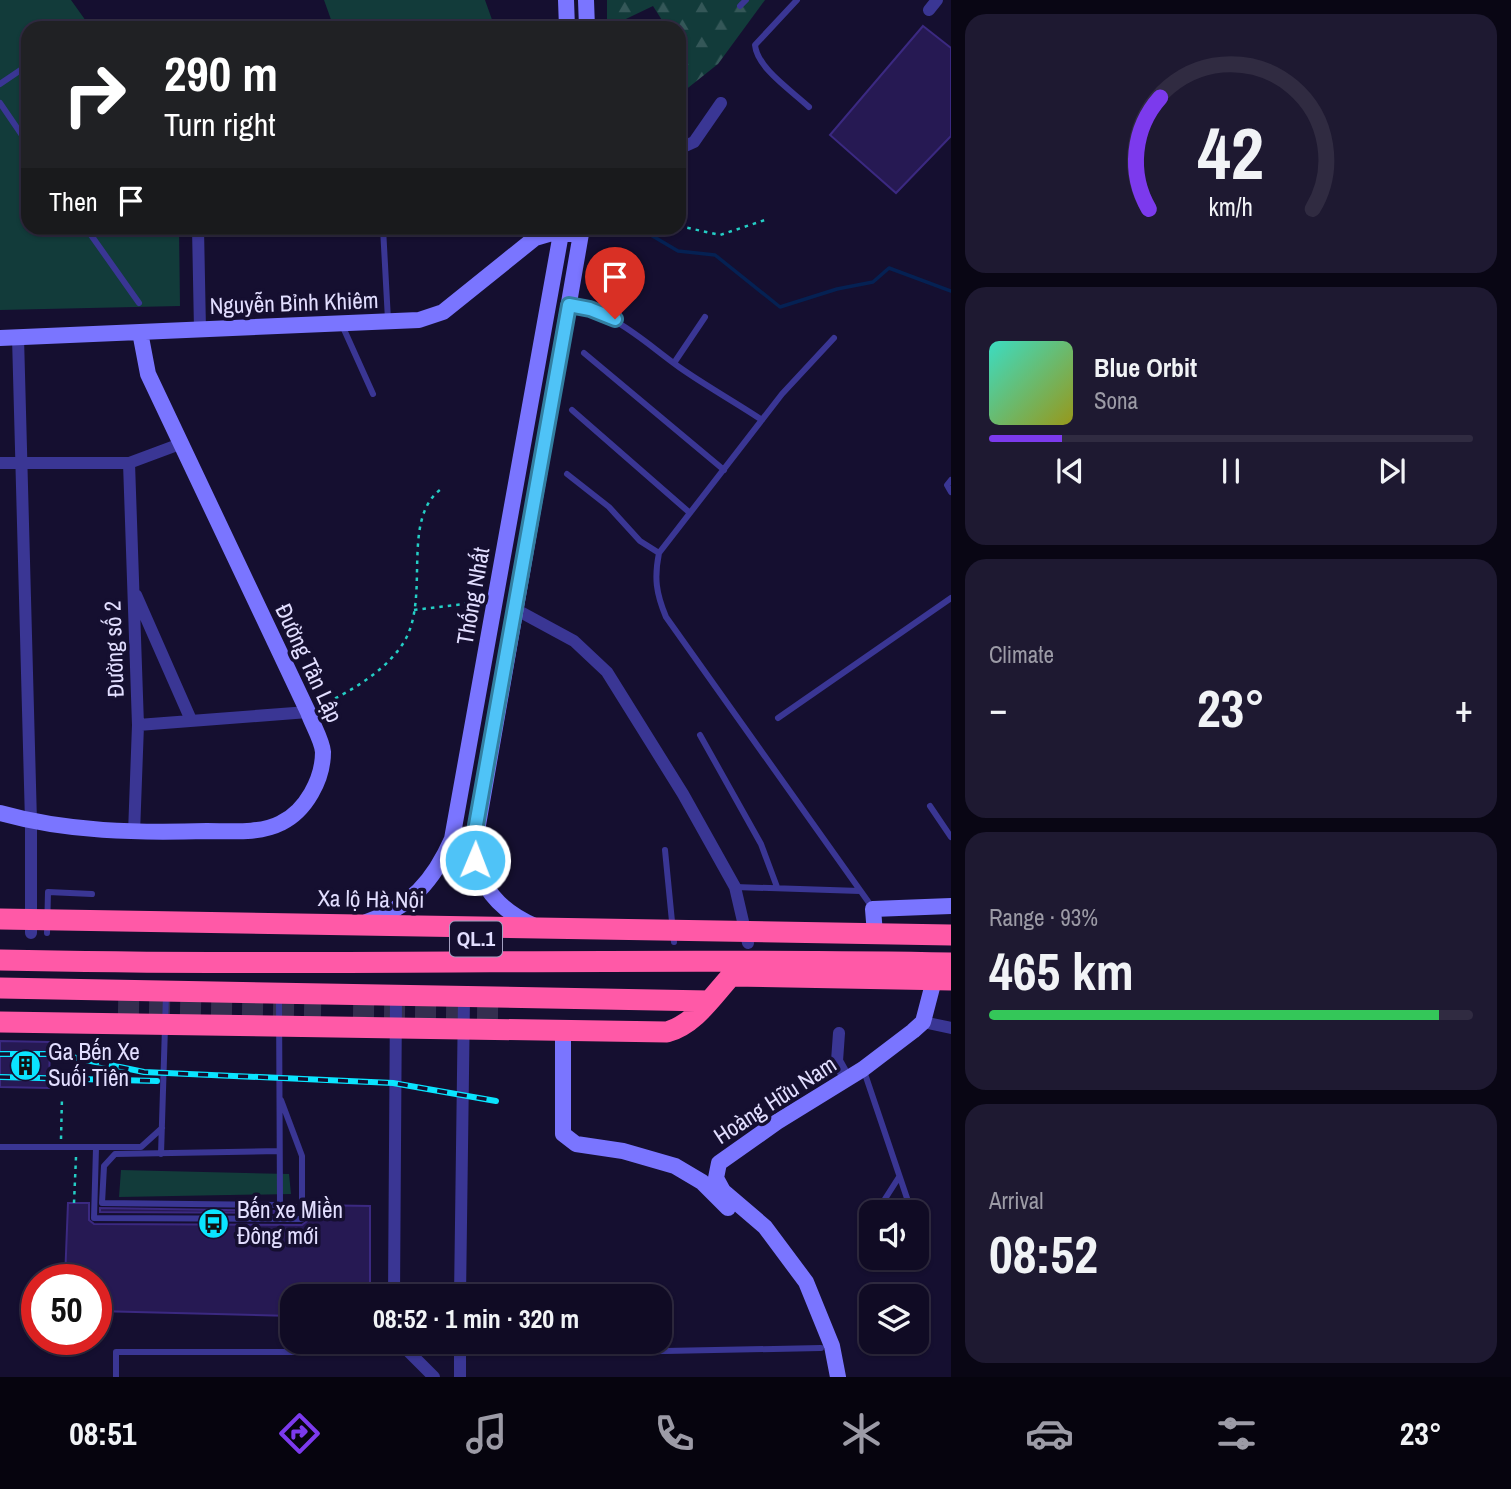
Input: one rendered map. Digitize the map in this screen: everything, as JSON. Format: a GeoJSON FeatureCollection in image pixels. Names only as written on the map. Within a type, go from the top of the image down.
{"type":"FeatureCollection","features":[{"type":"Feature","properties":{"kind":"highway","name":"Xa lộ Hà Nội"},"geometry":{"type":"LineString","coordinates":[[0,919],[39,926],[747,937],[875,940],[951,946]]}},
{"type":"Feature","properties":{"kind":"highway","name":"Xa lộ Hà Nội"},"geometry":{"type":"LineString","coordinates":[[221,928],[356,925],[444,932],[548,928],[673,936]]}},
{"type":"Feature","properties":{"kind":"highway","name":"Xa lộ Hà Nội"},"geometry":{"type":"LineString","coordinates":[[0,933],[39,926]]}},
{"type":"Feature","properties":{"kind":"highway","name":"Xa lộ Hà Nội"},"geometry":{"type":"LineString","coordinates":[[875,940],[951,935]]}},
{"type":"Feature","properties":{"kind":"highway","name":"QL.1"},"geometry":{"type":"LineString","coordinates":[[0,960],[943,972]]}},
{"type":"Feature","properties":{"kind":"highway"},"geometry":{"type":"LineString","coordinates":[[0,1022],[667,1032],[692,1020],[732,969]]}},
{"type":"Feature","properties":{"kind":"highway"},"geometry":{"type":"LineString","coordinates":[[0,988],[464,999],[709,1001]]}},
{"type":"Feature","properties":{"kind":"highway"},"geometry":{"type":"LineString","coordinates":[[0,1008],[118,1010]]}},
{"type":"Feature","properties":{"kind":"highway"},"geometry":{"type":"LineString","coordinates":[[321,1014],[352,1015]]}},
{"type":"Feature","properties":{"kind":"highway"},"geometry":{"type":"LineString","coordinates":[[506,1017],[692,1020]]}},
{"type":"Feature","properties":{"kind":"main road"},"geometry":{"type":"LineString","coordinates":[[566,0],[567,21]]}},
{"type":"Feature","properties":{"kind":"main road"},"geometry":{"type":"LineString","coordinates":[[586,0],[587,21]]}},
{"type":"Feature","properties":{"kind":"main road","name":"Nguyễn Bỉnh Khiêm"},"geometry":{"type":"LineString","coordinates":[[0,338],[419,320],[443,312],[522,246],[545,235]]}},
{"type":"Feature","properties":{"kind":"main road","name":"Thống Nhất"},"geometry":{"type":"LineString","coordinates":[[356,925],[391,912],[421,891],[440,867],[456,824],[561,235]]}},
{"type":"Feature","properties":{"kind":"main road","name":"Thống Nhất"},"geometry":{"type":"LineString","coordinates":[[548,928],[514,917],[488,892],[475,860],[476,825],[581,235]]}},
{"type":"Feature","properties":{"kind":"main road","name":"Đường Tân Lập"},"geometry":{"type":"LineString","coordinates":[[0,813],[32,822],[134,833],[251,831],[281,823],[312,793],[321,774],[323,750],[308,712],[148,374],[140,332]]}},
{"type":"Feature","properties":{"kind":"main road"},"geometry":{"type":"LineString","coordinates":[[456,824],[476,825]]}},
{"type":"Feature","properties":{"kind":"main road"},"geometry":{"type":"LineString","coordinates":[[875,940],[873,908],[951,905]]}},
{"type":"Feature","properties":{"kind":"main road"},"geometry":{"type":"LineString","coordinates":[[923,1022],[943,972]]}},
{"type":"Feature","properties":{"kind":"main road","name":"Hoàng Hữu Nam"},"geometry":{"type":"LineString","coordinates":[[838,1377],[832,1346],[806,1282],[765,1227],[723,1191],[716,1178],[719,1163],[777,1122],[863,1069],[923,1022]]}},
{"type":"Feature","properties":{"kind":"main road"},"geometry":{"type":"LineString","coordinates":[[563,1032],[563,1135],[576,1144],[623,1150],[675,1166],[702,1182],[779,1259],[799,1287],[829,1377]]}},
{"type":"Feature","properties":{"kind":"street"},"geometry":{"type":"LineString","coordinates":[[686,146],[694,142],[721,103]]}},
{"type":"Feature","properties":{"kind":"street"},"geometry":{"type":"LineString","coordinates":[[198,235],[200,330]]}},
{"type":"Feature","properties":{"kind":"street"},"geometry":{"type":"LineString","coordinates":[[18,337],[32,822],[39,926]]}},
{"type":"Feature","properties":{"kind":"street"},"geometry":{"type":"LineString","coordinates":[[0,463],[129,463],[180,444]]}},
{"type":"Feature","properties":{"kind":"street","name":"Đường số 2"},"geometry":{"type":"LineString","coordinates":[[129,463],[138,725],[134,833]]}},
{"type":"Feature","properties":{"kind":"street"},"geometry":{"type":"LineString","coordinates":[[133,588],[191,720]]}},
{"type":"Feature","properties":{"kind":"street"},"geometry":{"type":"LineString","coordinates":[[515,609],[574,641],[607,672],[683,794],[734,887],[747,937]]}},
{"type":"Feature","properties":{"kind":"street"},"geometry":{"type":"LineString","coordinates":[[138,725],[308,712]]}},
{"type":"Feature","properties":{"kind":"street"},"geometry":{"type":"LineString","coordinates":[[394,1284],[396,997]]}},
{"type":"Feature","properties":{"kind":"street"},"geometry":{"type":"LineString","coordinates":[[460,1284],[464,999]]}},
{"type":"Feature","properties":{"kind":"street"},"geometry":{"type":"LineString","coordinates":[[923,1022],[951,1028]]}},
{"type":"Feature","properties":{"kind":"street"},"geometry":{"type":"LineString","coordinates":[[839,1033],[837,1061],[847,1079]]}},
{"type":"Feature","properties":{"kind":"street"},"geometry":{"type":"LineString","coordinates":[[411,1354],[434,1377]]}},
{"type":"Feature","properties":{"kind":"street"},"geometry":{"type":"LineString","coordinates":[[460,1354],[460,1377]]}},
{"type":"Feature","properties":{"kind":"lane"},"geometry":{"type":"LineString","coordinates":[[740,6],[746,0]]}},
{"type":"Feature","properties":{"kind":"lane"},"geometry":{"type":"LineString","coordinates":[[797,0],[755,45],[755,50],[761,61],[809,107]]}},
{"type":"Feature","properties":{"kind":"lane"},"geometry":{"type":"LineString","coordinates":[[0,85],[21,70]]}},
{"type":"Feature","properties":{"kind":"lane"},"geometry":{"type":"LineString","coordinates":[[0,103],[21,134]]}},
{"type":"Feature","properties":{"kind":"lane"},"geometry":{"type":"LineString","coordinates":[[91,235],[139,303]]}},
{"type":"Feature","properties":{"kind":"lane"},"geometry":{"type":"LineString","coordinates":[[383,235],[388,322]]}},
{"type":"Feature","properties":{"kind":"lane"},"geometry":{"type":"LineString","coordinates":[[569,305],[590,309],[615,319],[674,363],[762,420]]}},
{"type":"Feature","properties":{"kind":"lane"},"geometry":{"type":"LineString","coordinates":[[674,363],[705,317]]}},
{"type":"Feature","properties":{"kind":"lane"},"geometry":{"type":"LineString","coordinates":[[341,323],[373,394]]}},
{"type":"Feature","properties":{"kind":"lane"},"geometry":{"type":"LineString","coordinates":[[834,338],[762,420],[659,553],[655,574],[656,594],[666,617],[873,908]]}},
{"type":"Feature","properties":{"kind":"lane"},"geometry":{"type":"LineString","coordinates":[[584,353],[724,470]]}},
{"type":"Feature","properties":{"kind":"lane"},"geometry":{"type":"LineString","coordinates":[[572,410],[690,513]]}},
{"type":"Feature","properties":{"kind":"lane"},"geometry":{"type":"LineString","coordinates":[[567,474],[609,507],[640,541],[659,553]]}},
{"type":"Feature","properties":{"kind":"lane"},"geometry":{"type":"LineString","coordinates":[[951,480],[947,485],[951,492]]}},
{"type":"Feature","properties":{"kind":"lane"},"geometry":{"type":"LineString","coordinates":[[778,718],[951,598]]}},
{"type":"Feature","properties":{"kind":"lane"},"geometry":{"type":"LineString","coordinates":[[701,735],[761,844],[777,887]]}},
{"type":"Feature","properties":{"kind":"lane"},"geometry":{"type":"LineString","coordinates":[[930,806],[951,837]]}},
{"type":"Feature","properties":{"kind":"lane"},"geometry":{"type":"LineString","coordinates":[[665,850],[673,936]]}},
{"type":"Feature","properties":{"kind":"lane"},"geometry":{"type":"LineString","coordinates":[[734,887],[860,891]]}},
{"type":"Feature","properties":{"kind":"lane"},"geometry":{"type":"LineString","coordinates":[[39,926],[48,892],[92,894]]}},
{"type":"Feature","properties":{"kind":"lane"},"geometry":{"type":"LineString","coordinates":[[161,1154],[166,992]]}},
{"type":"Feature","properties":{"kind":"lane"},"geometry":{"type":"LineString","coordinates":[[279,995],[280,1205],[102,1203],[104,1166],[115,1154],[279,1151]]}},
{"type":"Feature","properties":{"kind":"lane"},"geometry":{"type":"LineString","coordinates":[[863,1069],[907,1200]]}},
{"type":"Feature","properties":{"kind":"lane"},"geometry":{"type":"LineString","coordinates":[[96,1148],[94,1218],[302,1219],[302,1156],[279,1096]]}},
{"type":"Feature","properties":{"kind":"lane"},"geometry":{"type":"LineString","coordinates":[[141,1147],[162,1128]]}},
{"type":"Feature","properties":{"kind":"lane"},"geometry":{"type":"LineString","coordinates":[[0,1147],[141,1147],[151,1154]]}},
{"type":"Feature","properties":{"kind":"lane"},"geometry":{"type":"LineString","coordinates":[[884,1200],[898,1177]]}},
{"type":"Feature","properties":{"kind":"lane"},"geometry":{"type":"LineString","coordinates":[[116,1377],[116,1352],[615,1352],[821,1348]]}},
{"type":"Feature","properties":{"kind":"path"},"geometry":{"type":"LineString","coordinates":[[686,228],[720,235],[765,220]]}},
{"type":"Feature","properties":{"kind":"path"},"geometry":{"type":"LineString","coordinates":[[308,712],[356,687],[388,662],[406,638],[419,582],[420,523],[424,507],[440,489]]}},
{"type":"Feature","properties":{"kind":"path"},"geometry":{"type":"LineString","coordinates":[[414,610],[495,602]]}},
{"type":"Feature","properties":{"kind":"path"},"geometry":{"type":"LineString","coordinates":[[61,1139],[62,1097]]}},
{"type":"Feature","properties":{"kind":"green space"},"geometry":{"type":"Polygon","coordinates":[[[0,0],[71,0],[86,21],[21,21],[21,235],[179,235],[180,306],[0,310],[0,0]]]}},
{"type":"Feature","properties":{"kind":"green space"},"geometry":{"type":"Polygon","coordinates":[[[324,0],[485,0],[492,21],[332,21],[324,0]]]}},
{"type":"Feature","properties":{"kind":"green space"},"geometry":{"type":"Polygon","coordinates":[[[607,0],[765,0],[718,64],[686,89],[686,21],[663,21],[653,6],[622,21],[607,21],[607,0]]]}},
{"type":"Feature","properties":{"kind":"green space"},"geometry":{"type":"Polygon","coordinates":[[[121,1170],[289,1174],[291,1194],[119,1197],[121,1170]]]}},
{"type":"Feature","properties":{"kind":"building"},"geometry":{"type":"Polygon","coordinates":[[[923,26],[951,48],[951,136],[896,193],[830,135],[923,26]]]}},
{"type":"Feature","properties":{"kind":"building","name":"Ga Bến Xe Suối Tiên"},"geometry":{"type":"Polygon","coordinates":[[[0,1041],[50,1042],[49,1088],[0,1087],[0,1041]]]}},
{"type":"Feature","properties":{"kind":"building"},"geometry":{"type":"Polygon","coordinates":[[[68,1203],[89,1203],[89,1220],[94,1224],[302,1225],[307,1221],[308,1205],[370,1206],[370,1284],[280,1284],[280,1316],[112,1311],[112,1264],[66,1264],[68,1203]]]}},
{"type":"Feature","properties":{"kind":"building"},"geometry":{"type":"Polygon","coordinates":[[[286,1205],[296,1205],[296,1213],[100,1212],[100,1208],[280,1211],[286,1205]]]}},
{"type":"Feature","properties":{"kind":"waterway"},"geometry":{"type":"LineString","coordinates":[[651,235],[678,251],[715,255],[780,307],[837,289],[873,282],[889,268],[951,291]]}},
{"type":"Feature","properties":{"kind":"tunnel"},"geometry":{"type":"LineString","coordinates":[[118,1010],[321,1014]]}},
{"type":"Feature","properties":{"kind":"tunnel"},"geometry":{"type":"LineString","coordinates":[[353,1015],[506,1017]]}},
{"type":"Feature","properties":{"kind":"railway"},"geometry":{"type":"LineString","coordinates":[[0,1054],[57,1054],[144,1072],[393,1083],[496,1101]]}},
{"type":"Feature","properties":{"kind":"railway"},"geometry":{"type":"LineString","coordinates":[[0,1077],[157,1081]]}},
{"type":"Feature","properties":{"kind":"place","name":"Ga Bến Xe Suối Tiên"},"geometry":{"type":"Point","coordinates":[25,1065]}},
{"type":"Feature","properties":{"kind":"place","name":"Bến xe Miền Đông mới"},"geometry":{"type":"Point","coordinates":[214,1223]}},
{"type":"Feature","properties":{"kind":"route"},"geometry":{"type":"LineString","coordinates":[[475,860],[476,825],[569,305],[590,309],[615,319]]}}]}
